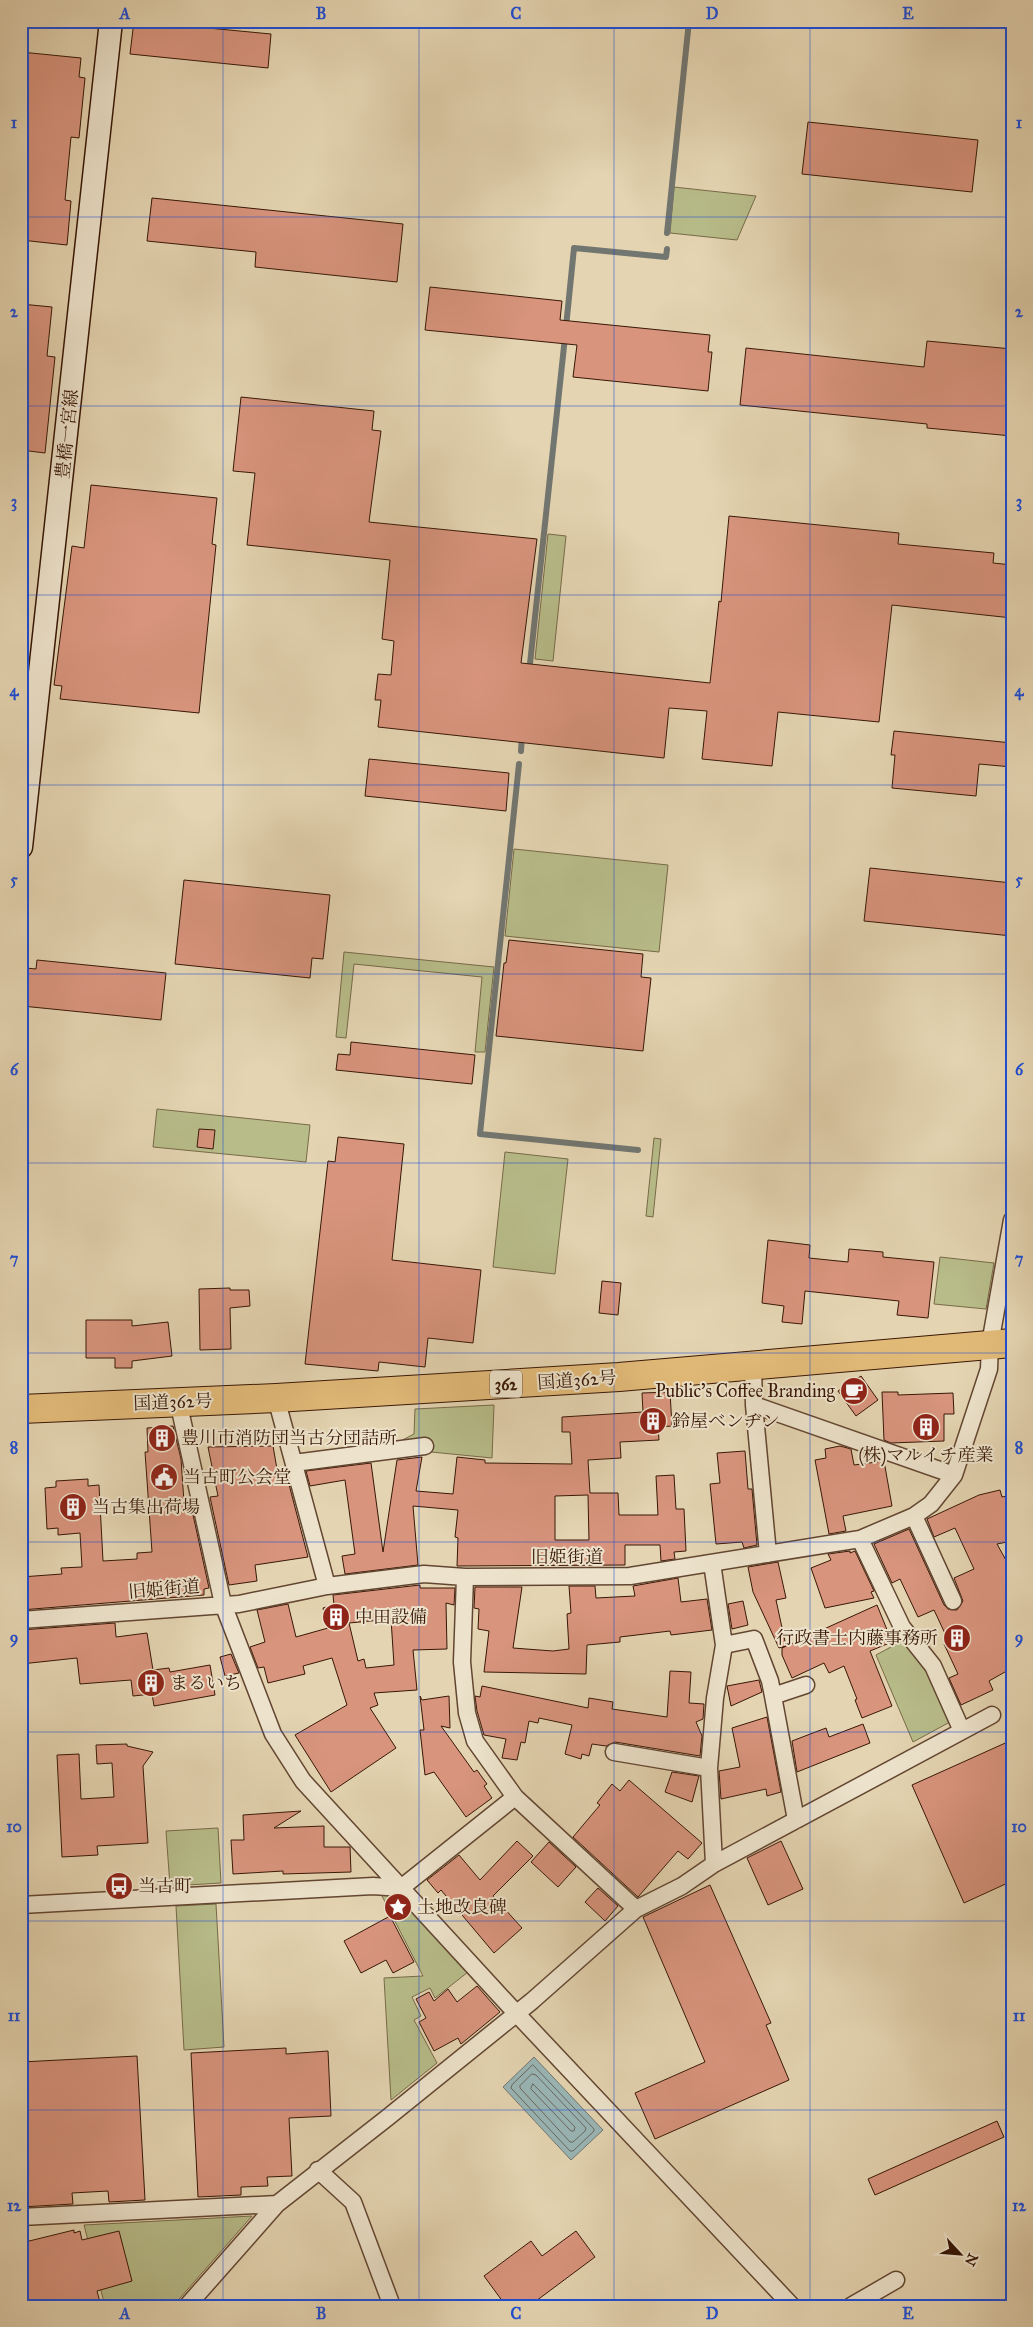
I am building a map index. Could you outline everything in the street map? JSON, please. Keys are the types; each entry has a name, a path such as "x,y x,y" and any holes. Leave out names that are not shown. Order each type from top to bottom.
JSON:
{"highway":[{"name":"国道362号","path":"21,1409 276,1398 619,1377 753,1367 1001,1343"}],"main road":[{"name":"豊橋一宮線","path":"21,847 111,21"}],"street":[{"name":"旧姫街道","path":"21,1620 238,1604 327,1586 424,1574 465,1577 630,1576 860,1539 914,1516 931,1504 954,1475 989,1369 1001,1343 1012,1220"},
{"path":"753,1367 754,1405 768,1554"},
{"path":"276,1398 327,1586"},
{"path":"178,1401 223,1604 273,1734 303,1781 516,2013 792,2306"},
{"path":"754,1405 954,1475"},
{"path":"294,1463 425,1446"},
{"path":"914,1516 953,1601"},
{"path":"860,1539 902,1627 933,1666 962,1731"},
{"path":"712,1563 724,1644 715,1698 709,1768 714,1864"},
{"path":"465,1577 462,1662 467,1713 475,1741 515,1796 636,1909"},
{"path":"724,1644 754,1639 770,1680 796,1820"},
{"path":"773,1696 806,1685"},
{"path":"187,2306 277,2204 516,2013 636,1909 682,1886 714,1864 992,1715"},
{"path":"614,1752 709,1768"},
{"path":"21,1904 373,1886 401,1888 515,1796"},
{"path":"318,2170 353,2202 392,2306"},
{"path":"21,2218 277,2204"},
{"path":"851,2306 896,2280"}],"green space":[{"path":"674,187 756,196 737,240 670,233"},
{"path":"548,534 566,536 553,661 535,659"},
{"path":"514,849 668,865 659,952 505,936"},
{"path":"344,952 494,967 485,1052 475,1052 482,977 354,964 346,1038 336,1037"},
{"path":"157,1109 310,1125 306,1162 153,1147"},
{"path":"654,1138 661,1139 653,1217 646,1216"},
{"path":"505,1152 568,1159 555,1274 493,1267"},
{"path":"940,1257 994,1263 986,1309 934,1304"},
{"path":"494,1405 492,1458 431,1452 430,1441 389,1447 414,1434 415,1409"},
{"path":"904,1640 928,1669 950,1722 913,1742 876,1655"},
{"path":"218,1828 221,1883 170,1886 166,1831"},
{"path":"381,1894 396,1894 468,1972 435,1998 430,1988 412,1997 421,2016 414,2020 437,2063 391,2100 384,1978 423,1976"},
{"path":"216,1904 224,2047 184,2050 176,1906"},
{"path":"252,2216 173,2306 105,2306 84,2225"}],"water":[{"path":"534,2057 603,2130 571,2160 503,2087"}],"building":[{"path":"134,21 271,34 268,68 130,54"},
{"path":"21,52 81,58 79,77 85,78 79,138 71,137 65,200 71,201 67,245 21,240"},
{"path":"808,122 978,140 972,192 802,174"},
{"path":"152,198 403,224 397,282 255,267 256,252 147,241"},
{"path":"430,287 562,301 560,320 710,335 708,352 712,352 708,391 573,377 577,345 425,330"},
{"path":"21,304 52,307 47,356 55,357 45,453 21,450"},
{"path":"927,341 1012,349 1012,436 927,428 927,424 740,405 746,348 924,367"},
{"path":"241,397 374,411 372,430 381,431 369,522 537,539 521,663 710,683 719,601 721,602 729,516 899,533 898,544 994,553 993,563 1012,565 1012,618 892,605 879,722 778,712 772,766 702,759 707,711 669,708 664,758 378,727 381,700 375,700 378,674 391,675 394,641 382,639 390,560 247,545 255,473 233,471"},
{"path":"91,485 217,498 212,544 216,545 199,713 60,699 62,686 54,685 72,546 84,548"},
{"path":"894,731 1012,743 1012,767 979,764 976,796 892,788 895,755 891,755"},
{"path":"369,759 509,773 506,811 365,796"},
{"path":"870,868 1012,883 1012,936 864,921"},
{"path":"184,880 330,895 323,959 312,958 310,978 175,964"},
{"path":"509,940 643,954 641,977 651,978 643,1051 496,1036 504,963 506,963"},
{"path":"37,960 166,973 161,1020 22,1006 26,968 36,969"},
{"path":"351,1042 475,1055 472,1084 336,1070 338,1054 350,1055"},
{"path":"199,1129 215,1130 213,1149 197,1147"},
{"path":"338,1137 404,1144 392,1260 481,1270 473,1343 428,1338 425,1367 379,1362 378,1371 305,1364 328,1161 335,1162"},
{"path":"768,1240 810,1245 809,1258 848,1262 849,1249 883,1252 883,1257 934,1262 928,1318 897,1315 899,1301 805,1291 802,1324 782,1322 784,1306 762,1303"},
{"path":"602,1281 621,1283 618,1315 599,1313"},
{"path":"230,1288 230,1290 249,1290 250,1306 230,1308 231,1349 200,1350 199,1289"},
{"path":"86,1320 132,1320 132,1326 168,1322 172,1356 132,1361 132,1368 115,1368 115,1358 86,1358"},
{"name":"Public's Coffee Branding","path":"861,1376 878,1400 856,1416 838,1391"},
{"path":"670,1392 672,1426 658,1427 659,1440 620,1442 621,1458 588,1460 590,1493 618,1493 619,1515 658,1515 656,1476 674,1475 676,1509 684,1509 686,1551 674,1552 675,1559 661,1561 660,1545 625,1545 625,1565 457,1566 458,1538 455,1537 458,1510 413,1506 418,1565 345,1574 342,1556 355,1554 345,1480 310,1486 306,1471 371,1463 383,1552 397,1460 422,1457 416,1491 453,1494 457,1457 485,1460 485,1463 572,1464 570,1432 562,1432 562,1417 643,1412 642,1393","holes":["588,1495 589,1540 555,1540 555,1496"]},
{"name":"(株)マルイチ産業","path":"882,1392 898,1392 898,1395 953,1393 954,1414 944,1414 944,1441 891,1443 884,1440"},
{"path":"173,1426 181,1459 184,1502 190,1501 209,1588 204,1589 204,1595 21,1610 21,1577 62,1574 61,1568 82,1567 80,1533 58,1535 58,1528 47,1529 45,1488 56,1487 56,1481 88,1479 88,1486 99,1485 103,1561 137,1559 137,1553 152,1552 145,1452 148,1452 147,1428"},
{"path":"273,1446 278,1475 286,1473 308,1557 255,1565 257,1581 229,1585 210,1497 218,1496 208,1447"},
{"path":"840,1446 851,1449 854,1465 884,1461 892,1506 843,1516 846,1531 829,1534 815,1460 826,1458 825,1449"},
{"path":"745,1451 748,1489 752,1489 757,1545 744,1548 742,1542 716,1544 710,1484 720,1483 717,1453"},
{"path":"1000,1490 1002,1497 1012,1495 1012,1541 997,1544 1012,1571 1012,1668 989,1681 993,1690 961,1705 949,1678 958,1674 944,1644 949,1642 934,1610 918,1617 900,1579 892,1583 874,1544 909,1529 944,1605 948,1609 957,1610 963,1601 954,1578 974,1569 955,1528 934,1537 927,1519 979,1495"},
{"path":"850,1551 850,1553 855,1551 874,1591 871,1592 874,1598 825,1608 811,1568 831,1560 828,1554"},
{"path":"778,1562 786,1598 776,1600 786,1646 779,1648 753,1592 748,1567"},
{"path":"678,1578 681,1602 707,1599 712,1630 671,1635 670,1631 620,1637 620,1642 587,1645 586,1674 484,1672 489,1631 478,1629 479,1609 474,1608 475,1587 522,1587 513,1648 553,1651 569,1649 567,1614 571,1613 569,1586 595,1586 596,1598 635,1596 633,1586"},
{"path":"420,1585 420,1588 455,1588 454,1605 446,1603 447,1649 413,1650 417,1690 374,1693 378,1705 370,1708 396,1748 331,1792 295,1735 347,1705 332,1658 303,1666 305,1674 268,1683 264,1667 258,1668 250,1647 265,1642 257,1610 288,1604 296,1637 328,1628 323,1608 334,1605 333,1595","holes":["391,1619 394,1665 366,1668 364,1659 358,1661 349,1623"]},
{"path":"743,1601 748,1625 732,1629 728,1604"},
{"path":"877,1605 892,1642 870,1651 892,1706 862,1718 844,1666 829,1673 824,1663 792,1678 782,1655 782,1648"},
{"path":"115,1623 116,1637 147,1633 153,1670 169,1668 170,1672 210,1665 215,1695 154,1706 152,1694 133,1696 131,1680 80,1684 77,1658 21,1664 21,1630"},
{"path":"231,1654 239,1673 225,1676 220,1657"},
{"path":"670,1671 691,1672 689,1703 704,1704 703,1719 696,1722 702,1736 700,1756 615,1742 606,1746 592,1744 589,1756 582,1754 581,1759 565,1754 572,1725 539,1718 538,1723 529,1721 525,1743 521,1742 517,1760 502,1758 506,1739 484,1735 477,1711 475,1696 480,1697 482,1686 588,1708 589,1698 613,1702 612,1709 667,1717"},
{"path":"759,1680 762,1692 731,1706 727,1686"},
{"path":"420,1696 422,1700 449,1696 450,1728 441,1726 474,1772 477,1770 487,1784 484,1786 492,1798 466,1817 434,1772 425,1775 420,1730 424,1730"},
{"path":"767,1717 781,1792 767,1796 766,1789 721,1799 719,1771 740,1767 732,1728"},
{"path":"863,1724 870,1743 797,1772 792,1741 826,1728 829,1737"},
{"path":"1012,1740 1012,1881 964,1903 912,1785"},
{"path":"127,1744 127,1746 153,1752 143,1766 148,1843 97,1846 98,1855 62,1857 57,1755 79,1754 81,1799 114,1797 112,1763 97,1764 96,1745"},
{"path":"672,1772 699,1776 692,1802 665,1792"},
{"path":"629,1780 702,1843 688,1859 678,1851 638,1897 573,1837 600,1805 597,1803 612,1784 620,1791"},
{"path":"301,1811 274,1828 324,1826 324,1847 350,1847 351,1872 283,1874 283,1871 233,1874 231,1840 244,1840 243,1815"},
{"path":"517,1841 533,1856 493,1896 522,1928 494,1953 441,1890 438,1893 427,1880 459,1855 480,1880"},
{"path":"781,1841 803,1889 768,1905 747,1858"},
{"path":"549,1842 576,1867 558,1887 531,1862"},
{"path":"710,1885 771,2023 766,2025 789,2080 655,2139 635,2093 705,2062 643,1917"},
{"path":"598,1888 618,1906 605,1921 585,1902"},
{"path":"390,1916 414,1962 393,1973 386,1960 361,1973 344,1941"},
{"path":"477,1986 500,2012 461,2044 458,2038 434,2051 419,2022 426,2018 416,1999 429,1992 434,2001 448,1989 457,2002"},
{"path":"286,2048 286,2054 328,2051 331,2116 289,2118 292,2176 267,2177 268,2186 241,2187 241,2195 198,2197 191,2053"},
{"path":"137,2056 145,2200 109,2202 108,2191 72,2193 73,2204 21,2207 21,2062"},
{"path":"997,2121 1004,2137 875,2195 868,2179"},
{"path":"74,2230 74,2233 80,2231 82,2240 119,2231 132,2281 97,2291 101,2306 21,2306 21,2243"},
{"path":"576,2231 595,2257 536,2301 534,2299 525,2306 506,2306 484,2276 531,2241 542,2256"}],"waterway":[{"path":"667,233 689,21"},
{"path":"566,327 574,248 666,257 667,249"},
{"path":"529,673 565,337"},
{"path":"521,751 522,735"},
{"path":"519,764 480,1134 638,1150"}],"place":[{"name":"Public's Coffee Branding","path":"854,1391"},
{"name":"鈴屋ベンヂン","path":"653,1421"},
{"name":"(株)マルイチ産業","path":"926,1427"},
{"name":"豊川市消防団当古分団詰所","path":"162,1438"},
{"name":"当古町公会堂","path":"164,1477"},
{"name":"当古集出荷場","path":"73,1507"},
{"name":"中田設備","path":"336,1617"},
{"name":"行政書士内藤事務所","path":"957,1638"},
{"name":"まるいち","path":"151,1683"},
{"name":"当古町","path":"119,1886"},
{"name":"土地改良碑","path":"398,1907"}]}
